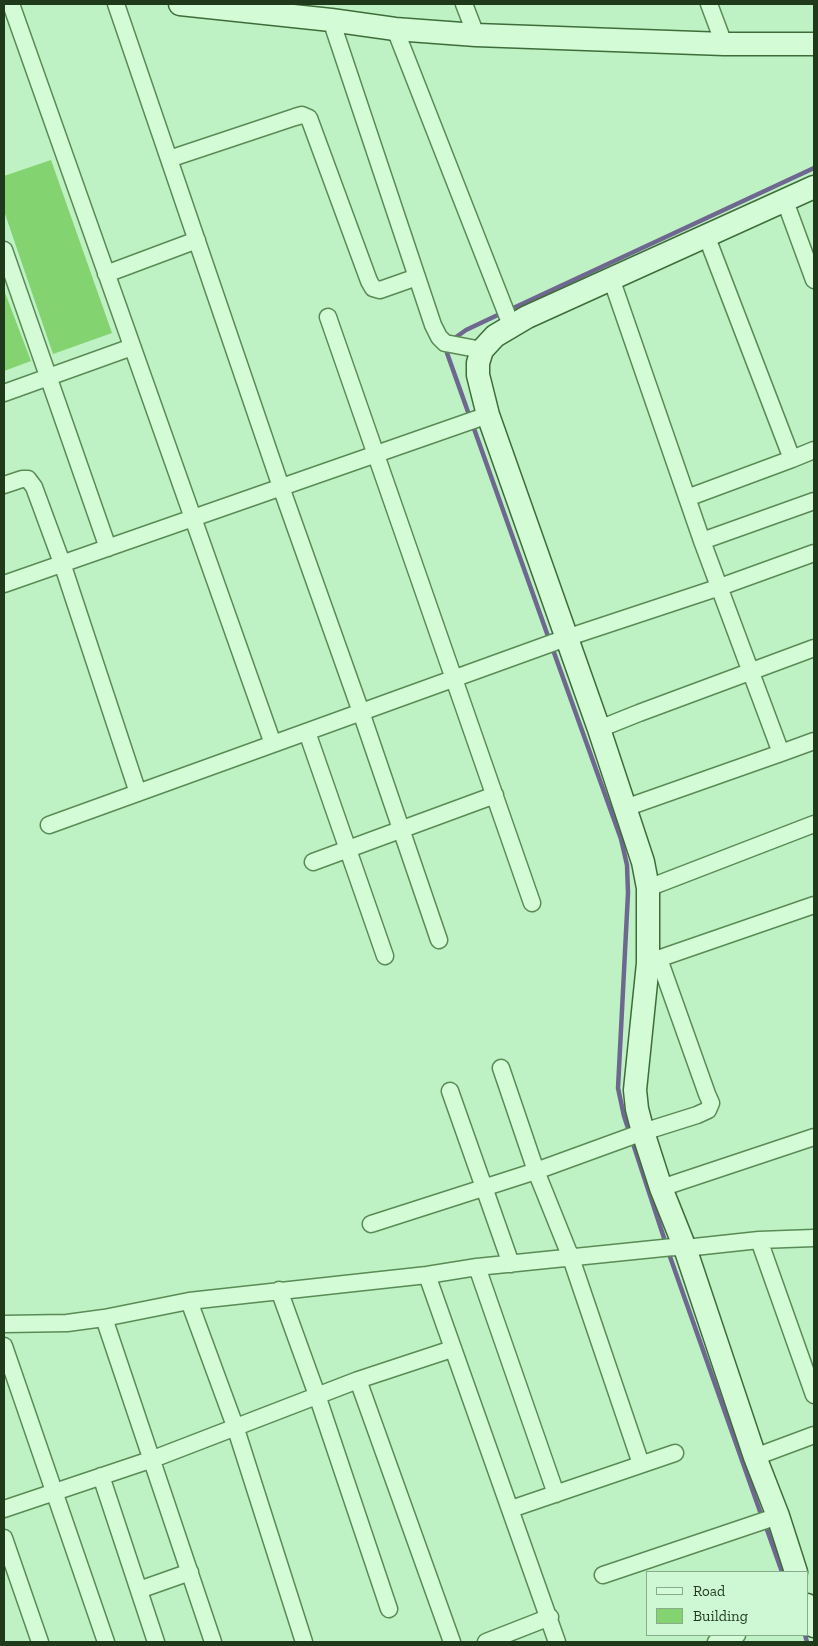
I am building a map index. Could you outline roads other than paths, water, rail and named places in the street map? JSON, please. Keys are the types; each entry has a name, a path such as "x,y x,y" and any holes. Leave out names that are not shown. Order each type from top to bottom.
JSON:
{"street":[{"path":"11,4 273,744"},
{"path":"116,4 439,940"},
{"path":"180,4 219,6 395,29 476,35 724,44 814,44"},
{"path":"464,4 476,35"},
{"path":"709,4 724,44"},
{"path":"331,20 417,278 439,336 445,344 482,350"},
{"path":"395,29 511,325"},
{"path":"170,159 295,117 302,115 309,118 373,288 380,290 417,278"},
{"path":"796,1571 778,1516 672,1248 661,1188 637,1110 635,1090 653,961 648,888 643,862 599,729 488,415 478,375 478,364 482,350 494,336 511,325 814,187"},
{"path":"785,201 814,280"},
{"path":"706,236 792,459"},
{"path":"106,274 197,240"},
{"path":"4,250 108,548"},
{"path":"611,278 702,541 781,753"},
{"path":"328,317 532,904"},
{"path":"4,392 132,348"},
{"path":"4,584 488,415"},
{"path":"687,498 814,450"},
{"path":"4,485 22,479 28,479 31,482 62,564 138,793"},
{"path":"702,541 814,500"},
{"path":"49,825 566,638 720,587 814,553"},
{"path":"599,729 814,648"},
{"path":"307,732 385,956"},
{"path":"625,808 814,741"},
{"path":"313,862 401,828 495,795"},
{"path":"648,888 814,824"},
{"path":"653,961 814,905"},
{"path":"371,1224 536,1171 708,1110 710,1104 653,961"},
{"path":"501,1068 536,1171 571,1258 641,1464"},
{"path":"450,1091 512,1264"},
{"path":"661,1188 814,1137"},
{"path":"4,1324 67,1323 104,1318 189,1300 427,1275 512,1264 759,1240 814,1238"},
{"path":"759,1240 814,1395"},
{"path":"477,1268 556,1494"},
{"path":"427,1275 557,1642"},
{"path":"279,1290 317,1395 389,1609"},
{"path":"189,1300 235,1426 304,1642"},
{"path":"104,1318 213,1642"},
{"path":"4,1346 106,1642"},
{"path":"4,1509 153,1459 317,1395 452,1349"},
{"path":"358,1380 452,1642"},
{"path":"755,1457 814,1435"},
{"path":"511,1509 675,1452"},
{"path":"101,1476 156,1642"},
{"path":"604,1575 778,1516"},
{"path":"4,1538 40,1642"},
{"path":"139,1590 190,1572"},
{"path":"486,1642 550,1618"},
{"path":"716,1642 734,1636"}],"waterway":[{"path":"509,310 814,168"},
{"path":"452,340 466,330 502,313"},
{"path":"450,348 447,353 549,639"},
{"path":"552,647 621,839 627,865 628,893 618,1088 624,1116 666,1244"},
{"path":"668,1251 762,1517"},
{"path":"765,1524 782,1571"},
{"path":"805,1636 807,1642"}]}
